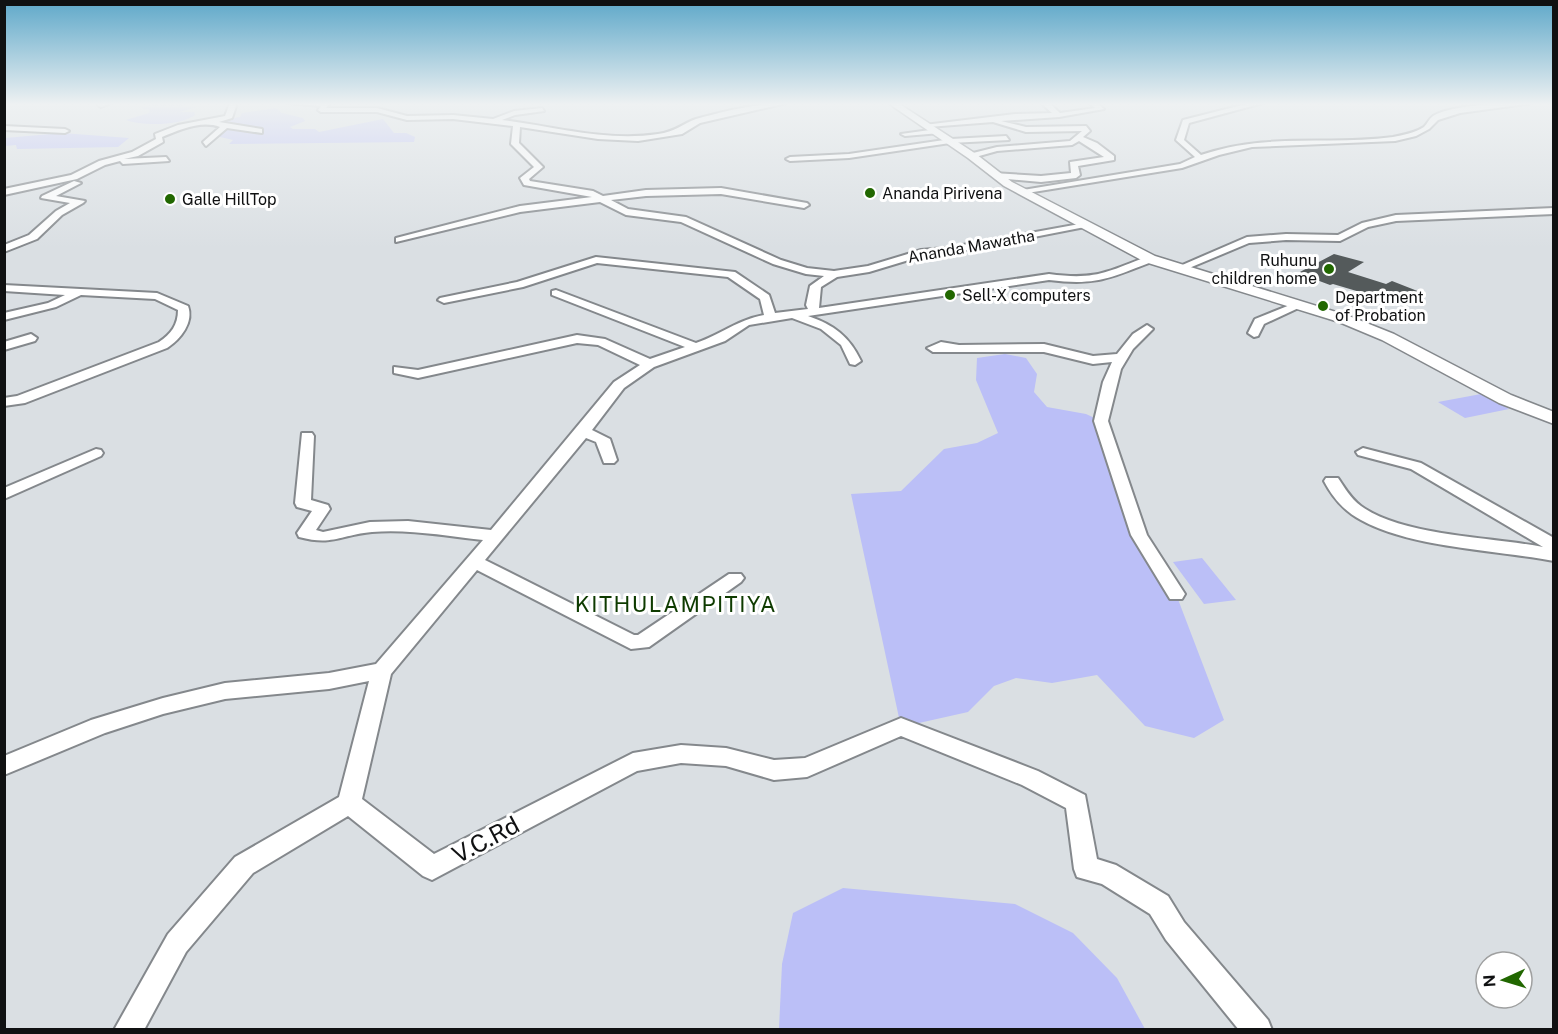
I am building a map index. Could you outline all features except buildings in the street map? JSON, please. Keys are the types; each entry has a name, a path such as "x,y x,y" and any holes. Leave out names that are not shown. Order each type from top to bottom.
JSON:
{"main road":[{"path":"965,151 1021,191 1150,259 1299,304 1388,337 1505,399 1554,419"}],"street":[{"path":"4,249 33,237 59,213 80,201 45,198 140,151"},
{"name":"Ananda Mawatha","path":"522,151 539,167 524,178 527,183 587,192 626,212 683,219 777,262 806,271 834,274 869,268 921,253 946,251 1086,226"},
{"path":"790,159 849,156 870,151"},
{"path":"972,156 989,151"},
{"path":"1193,151 1199,157"},
{"path":"1021,191 1182,166 1199,157 1225,151"},
{"path":"1076,174 1073,164 1111,158 1103,153 1086,155"},
{"path":"4,192 74,177 102,164 166,159"},
{"path":"996,174 1041,179 1076,174 1100,179"},
{"path":"400,240 520,209 645,193 721,191 804,205"},
{"path":"1178,268 1247,240 1286,237 1340,238 1365,225 1396,218 1554,211"},
{"path":"128,1029 177,944 244,865 349,803 382,671 583,432 619,385 648,364 721,338 745,322 1050,277 1080,281 1101,278 1150,259"},
{"path":"444,300 519,285 588,261 609,260 731,273 765,297 770,317"},
{"path":"816,312 812,305 816,286 834,274"},
{"path":"4,288 157,296 184,308 185,317 172,340 163,345 20,400 4,402"},
{"path":"4,316 52,305 80,291"},
{"path":"556,293 696,347"},
{"path":"1254,333 1259,322 1299,304"},
{"path":"794,313 798,317 825,326 846,343 855,361"},
{"path":"1147,329 1135,336 1119,357 1103,402 1101,421 1139,535 1176,594"},
{"path":"4,346 31,338"},
{"path":"399,370 418,374 577,339 601,342 648,364"},
{"path":"933,348 941,346 959,349 1044,348 1093,360 1119,357"},
{"path":"583,432 603,439 609,460"},
{"path":"307,435 303,503 322,509 305,533 323,537 370,527 408,525 496,536"},
{"path":"1364,452 1416,466 1554,546"},
{"path":"4,494 96,453"},
{"path":"1332,481 1338,494 1352,507 1382,524 1554,555"},
{"path":"475,562 631,642 642,642 735,578"},
{"path":"4,766 99,726 163,706 225,691 329,681 382,671"},
{"name":"V.C.Rd","path":"349,803 432,868 633,762 681,754 726,757 774,770 807,767 900,727 1030,778 1077,802 1086,869 1107,873 1159,906 1175,931 1257,1029"}],"shaded area":[{"path":"1005,354 1026,358 1037,374 1034,392 1047,407 1086,414 1101,421 1139,535 1176,594 1224,720 1194,738 1145,726 1097,675 1052,683 1016,678 994,686 968,712 901,727 851,494 901,491 944,449 977,443 998,433 976,380 977,358"},
{"path":"1481,394 1509,409 1465,418 1438,402"},
{"path":"1202,558 1236,600 1204,604 1173,562"},
{"path":"843,888 1015,904 1073,933 1117,978 1145,1029 779,1029 782,964 793,913"}],"place":[{"name":"Ananda Pirivena","path":"870,193"},
{"name":"Galle HillTop","path":"170,199"},
{"name":"Ruhunu children home","path":"1329,269"},
{"name":"Sell-X computers","path":"950,295"},
{"name":"Department of Probation","path":"1323,306"}],"district":[{"name":"KITHULAMPITIYA","path":"676,604"}]}
